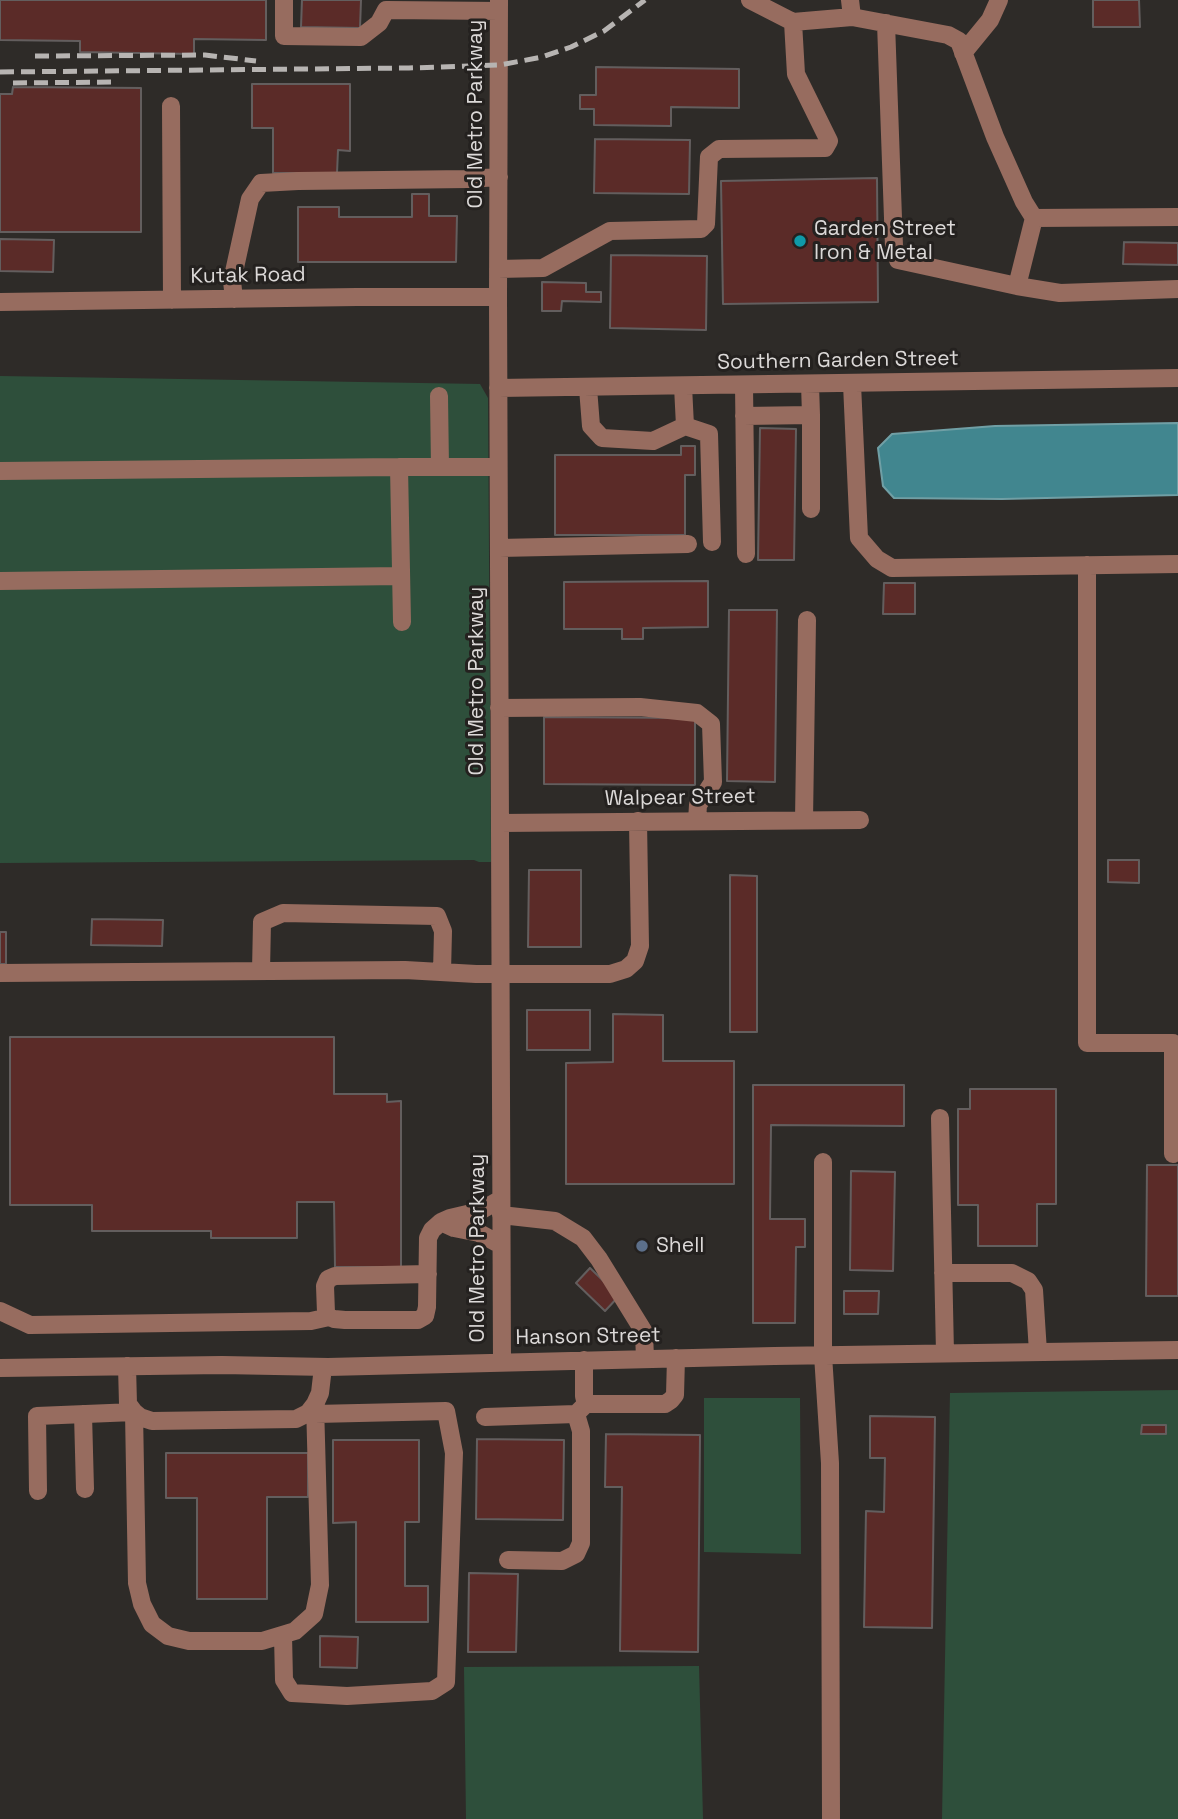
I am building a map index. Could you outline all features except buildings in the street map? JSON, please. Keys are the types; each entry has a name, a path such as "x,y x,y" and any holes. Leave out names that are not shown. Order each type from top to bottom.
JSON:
{"street":[{"path":"284,0 284,36 361,37 379,23 386,10 499,6"},
{"path":"750,0 793,22 851,8 886,23 948,35 959,41 995,137 1034,218 1017,286"},
{"path":"963,53 990,20 999,0"},
{"name":"Old Metro Parkway","path":"499,6 502,1362"},
{"path":"498,269 543,268 610,231 701,229 706,224 709,157 719,149 825,148 829,141 796,74 793,22"},
{"path":"886,23 894,246 898,260 1060,293 1178,289"},
{"path":"171,106 172,300"},
{"path":"234,299 232,281 250,199 261,183 499,177"},
{"path":"1034,218 1178,217"},
{"name":"Kutak Road","path":"0,302 357,297 498,298"},
{"name":"Southern Garden Street","path":"498,388 1178,378"},
{"path":"810,384 811,509"},
{"path":"852,384 859,538 877,559 892,568 1178,564"},
{"path":"683,386 685,426"},
{"path":"744,386 746,554"},
{"path":"588,388 591,426 602,438 653,440 685,426 709,434 712,542"},
{"path":"439,396 440,467"},
{"path":"744,416 811,415"},
{"path":"400,467 402,622"},
{"path":"0,471 498,467"},
{"path":"499,548 688,544"},
{"path":"1087,565 1087,1043 1173,1043 1173,1154"},
{"path":"0,581 401,576"},
{"path":"804,820 807,620"},
{"path":"499,708 640,707 697,713 711,724 713,782 698,805 697,821"},
{"name":"Walpear Street","path":"500,823 860,820"},
{"path":"0,973 405,970 610,974 626,969 635,961 640,946 638,821"},
{"path":"261,971 262,922 283,913 437,916 443,931 442,972"},
{"path":"940,1118 945,1353"},
{"path":"823,1162 823,1355 830,1463 831,1819"},
{"path":"0,1311 30,1325 311,1321 329,1317 345,1320 418,1320 425,1316 428,1307 428,1238 432,1230 450,1218 501,1207 555,1221 583,1237 644,1332 645,1359"},
{"path":"441,1223 479,1233 501,1245"},
{"path":"943,1273 1012,1273 1028,1281 1034,1290 1038,1352"},
{"path":"329,1317 326,1312 328,1279 335,1276 428,1274"},
{"name":"Hanson Street","path":"0,1368 222,1365 323,1367 1178,1350"},
{"path":"485,1418 665,1404 675,1395 676,1358"},
{"path":"508,1560 562,1561 576,1554 581,1543 580,1432 584,1360"},
{"path":"127,1366 128,1404 140,1417 152,1421 296,1419 315,1409 446,1411 453,1453 446,1682 432,1691 347,1696 292,1693 284,1680 282,1635"},
{"path":"134,1412 137,1583 142,1604 152,1624 168,1636 189,1641 262,1641 295,1631 314,1614 320,1585 315,1409 323,1367"},
{"path":"38,1491 37,1416 134,1412"},
{"path":"83,1414 85,1489"}],"green space":[{"path":"0,376 480,384 488,398 491,862 0,863"},
{"path":"1178,1390 1178,1819 942,1819 950,1393"},
{"path":"704,1398 800,1398 801,1554 704,1552"},
{"path":"699,1666 703,1819 466,1819 464,1667"}],"water":[{"path":"1178,423 1178,495 1002,499 894,498 883,486 878,448 892,434 995,426"}],"railway":[{"path":"0,72 500,65 542,57 571,47 604,31 645,0"},
{"path":"35,56 205,55 256,61"},
{"path":"13,83 118,82"}],"place":[{"name":"Garden Street Iron & Metal","path":"800,241"},
{"name":"Shell","path":"642,1246"}]}
